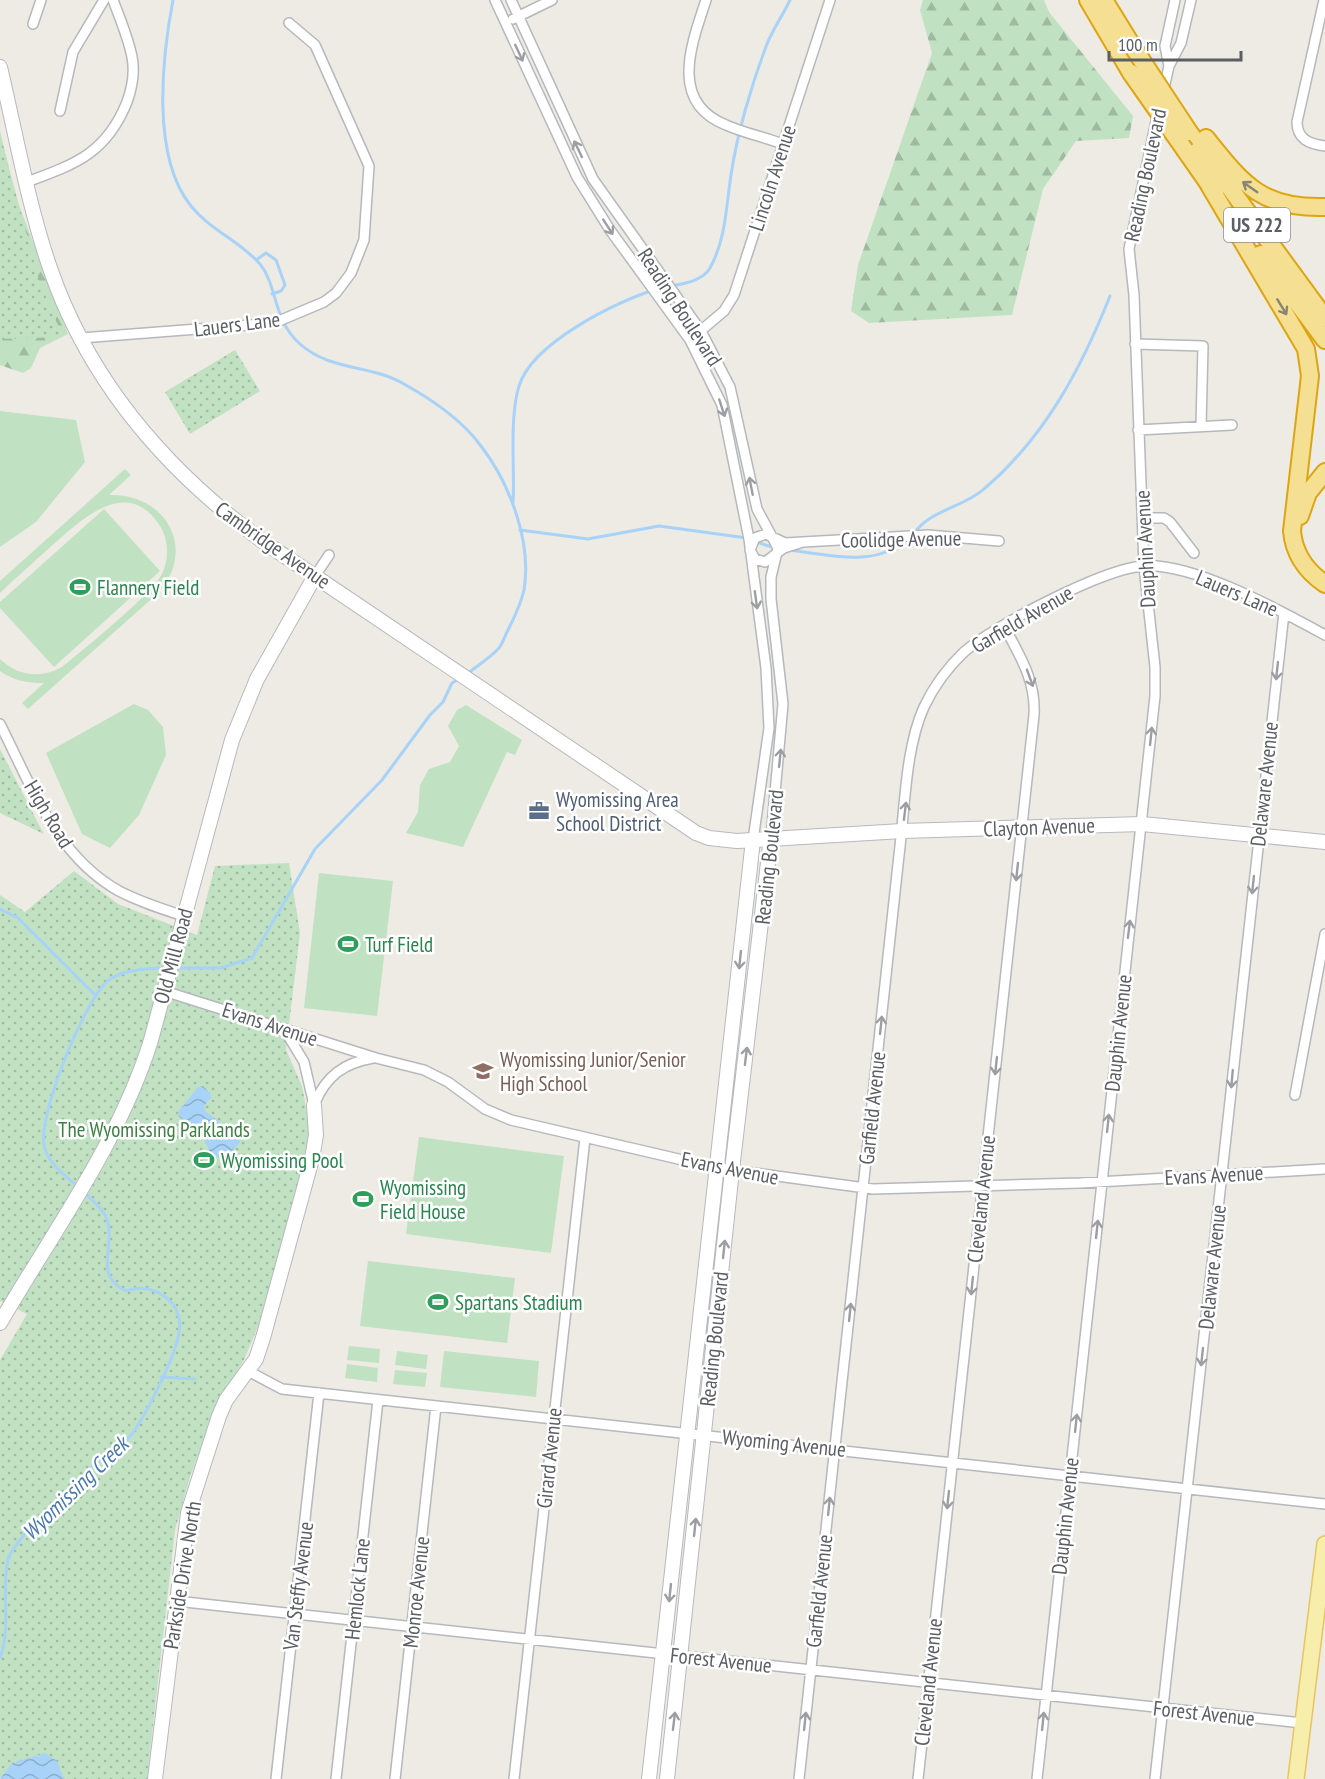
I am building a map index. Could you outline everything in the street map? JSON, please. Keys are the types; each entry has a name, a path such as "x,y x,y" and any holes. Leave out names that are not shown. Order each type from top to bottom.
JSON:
{"highway":[{"name":"US 222","path":"1088,0 1131,73 1209,184 1325,340"},
{"name":"US 222","path":"1104,0 1133,47 1325,318"},
{"path":"1192,128 1243,183 1258,193 1294,206 1325,207"},
{"path":"1209,184 1306,349 1310,376 1292,531 1296,551 1304,565 1325,584"},
{"path":"1325,472 1305,499 1300,525 1307,554 1325,575"}],"main road":[{"path":"1296,1779 1325,1544"}],"street":[{"path":"33,24 41,0"},
{"path":"60,111 73,52 104,0"},
{"path":"27,182 82,160 112,134 121,116 133,87 133,59 113,0"},
{"name":"Reading Boulevard","path":"495,0 577,177 610,230 690,340 716,391 725,415 750,550 768,698 769,728 753,840 650,1779"},
{"name":"Reading Boulevard","path":"511,0 593,179 701,331 730,387 757,508 778,545 771,577 771,599 783,704 771,837 732,1170 682,1656 667,1779"},
{"path":"505,23 552,0"},
{"path":"706,0 688,63 688,82 696,99 703,110 725,125 783,144"},
{"name":"Lincoln Avenue","path":"690,340 724,311 734,295 830,0"},
{"name":"Reading Boulevard","path":"1168,66 1165,46 1175,0"},
{"name":"Reading Boulevard","path":"1133,285 1129,249 1168,66 1181,43 1191,0"},
{"path":"1324,0 1297,122 1299,135 1313,144 1325,146"},
{"name":"Lauers Lane","path":"81,338 274,323 324,302 336,293 351,273 364,240 369,166 315,45 289,23"},
{"name":"Cambridge Avenue","path":"0,67 51,271 81,338 125,409 174,467 225,514 696,833 723,841 753,840"},
{"name":"Dauphin Avenue","path":"1036,1779 1142,824 1155,679 1144,566 1133,285"},
{"path":"1135,344 1203,346 1201,426"},
{"path":"1138,430 1232,425"},
{"path":"1143,518 1164,518 1170,522 1194,553"},
{"name":"Coolidge Avenue","path":"803,542 789,546 771,561 763,562 753,557 750,550 752,542 758,536 766,534 785,543 928,535 999,540"},
{"path":"315,576 329,555"},
{"name":"Lauers Lane","path":"1144,566 1203,578 1284,613 1325,635"},
{"name":"Garfield Avenue","path":"799,1779 902,831 914,741 924,707 936,686 957,659 977,643 1004,626 1092,580 1144,566"},
{"name":"Old Mill Road","path":"0,1323 86,1182 136,1083 164,991 225,762 239,723 274,646 315,576"},
{"name":"Delaware Avenue","path":"1155,1779 1284,613"},
{"name":"Cleveland Avenue","path":"918,1779 1034,715 1034,689 1027,669 1004,626"},
{"name":"High Road","path":"0,724 51,825 77,858 118,890 184,916"},
{"name":"Clayton Avenue","path":"753,840 771,837 902,831 1142,824 1325,842"},
{"path":"1295,1095 1325,934"},
{"name":"Evans Avenue","path":"164,991 376,1058 411,1066 436,1076 495,1114 585,1138 717,1168 863,1188 982,1186 1325,1169"},
{"name":"Parkside Drive North","path":"155,1779 184,1534 197,1483 226,1400 256,1359 312,1159 316,1135 314,1106 304,1062 282,1027"},
{"path":"314,1106 322,1086 337,1070 355,1061 376,1058"},
{"name":"Girard Avenue","path":"514,1779 585,1138"},
{"name":"Wyoming Avenue","path":"248,1371 274,1387 319,1393 1188,1487 1325,1504"},
{"name":"Van Steffy Avenue","path":"276,1779 319,1393"},
{"name":"Hemlock Lane","path":"336,1779 378,1400"},
{"name":"Monroe Avenue","path":"395,1779 436,1406"},
{"name":"Forest Avenue","path":"176,1601 1302,1723"}],"green space":[{"path":"923,0 1044,0 1049,12 1133,116 1129,138 1076,141 1043,189 1012,315 869,323 851,311 858,265 932,53 920,10"},
{"path":"0,130 14,192 68,334 40,348 31,368 23,373 0,365"},
{"path":"0,134 39,280 63,337 0,339"},
{"path":"235,350 260,391 190,434 165,392"},
{"path":"0,411 76,420 85,462 36,522 0,547"},
{"path":"125,469 131,475 109,495 129,497 147,504 160,514 170,528 175,543 175,560 169,577 157,594 28,709 22,703 44,683 21,681 5,674 0,671 0,659 14,669 30,674 46,673 62,667 116,622 155,583 162,574 166,562 165,537 160,526 147,510 132,503 117,503 102,508 87,517 0,593 0,581"},
{"name":"Flannery Field","path":"104,509 160,571 54,667 0,608 0,602"},
{"path":"134,704 148,710 163,727 166,755 139,815 110,848 82,834 46,753"},
{"path":"466,705 522,740 515,755 507,752 463,847 406,833 418,812 420,785 429,769 450,762 459,746 448,726 457,710"},
{"path":"0,749 39,825 44,834 0,813"},
{"name":"The Wyomissing Parklands","path":"289,863 300,933 286,1050 302,1086 310,1129 308,1147 259,1324 244,1360 214,1412 190,1477 175,1530 147,1779 0,1779 0,1360 27,1314 0,1301 0,895 25,912 74,871 118,904 197,935 215,866"},
{"name":"Turf Field","path":"319,873 393,881 377,1016 304,1008"},
{"path":"419,1137 564,1156 551,1253 406,1234"},
{"name":"Spartans Stadium","path":"368,1261 515,1278 507,1343 360,1326"},
{"path":"349,1346 380,1349 379,1363 347,1360"},
{"path":"397,1351 428,1355 426,1369 395,1365"},
{"path":"444,1351 539,1361 536,1397 440,1387"},
{"path":"347,1364 378,1368 377,1382 345,1378"},
{"path":"395,1370 427,1373 425,1387 393,1384"}],"water":[{"path":"203,1086 210,1093 211,1098 204,1106 205,1111 242,1139 229,1156 219,1158 210,1152 199,1129 179,1117 178,1112 198,1087"},
{"path":"45,1753 57,1761 64,1779 0,1779 12,1763"}],"waterway":[{"path":"173,0 163,78 165,135 178,185 191,206 207,222 260,264 270,282 284,324 300,344 312,353 338,364 391,378 435,403 465,427 481,446 492,461 509,496 522,533 526,572 524,590 518,610 500,646 467,674"},
{"path":"513,503 516,399 519,386 527,370 540,354 578,326 620,303 657,289 693,281 706,274 710,268 725,223 734,159 751,92 767,44 790,0"},
{"path":"256,260 266,253 276,260 285,285 281,291 272,294"},
{"path":"915,532 939,513 984,489 1025,447 1059,400 1087,350 1110,296"},
{"path":"520,530 588,539 659,526 747,538"},
{"path":"788,550 834,556 865,557 895,548 908,539"},
{"path":"756,542 775,548"},
{"path":"173,968 221,968 252,958 315,849 382,780 430,715 443,702 452,683 459,679"},
{"name":"Wyomissing Creek","path":"0,909 18,918 94,994"},
{"name":"Wyomissing Creek","path":"78,1187 53,1163 44,1145 48,1109 65,1058 88,1009 109,980 129,971 167,968"},
{"name":"Wyomissing Creek","path":"0,1658 5,1633 5,1582 9,1556 32,1526 78,1483 93,1465 122,1445 132,1433 149,1406 165,1373 177,1343 180,1328 177,1312 166,1298 150,1289 126,1291 116,1285 111,1278 107,1261 109,1233 107,1218 85,1193"},
{"path":"161,1377 195,1379"}],"place":[{"name":"Flannery Field","path":"80,587"},
{"name":"Wyomissing Area School District","path":"539,811"},
{"name":"Turf Field","path":"348,944"},
{"name":"Wyomissing Junior/Senior High School","path":"483,1071"},
{"name":"Wyomissing Pool","path":"204,1160"},
{"name":"Wyomissing Field House","path":"363,1199"},
{"name":"Spartans Stadium","path":"438,1302"}]}
